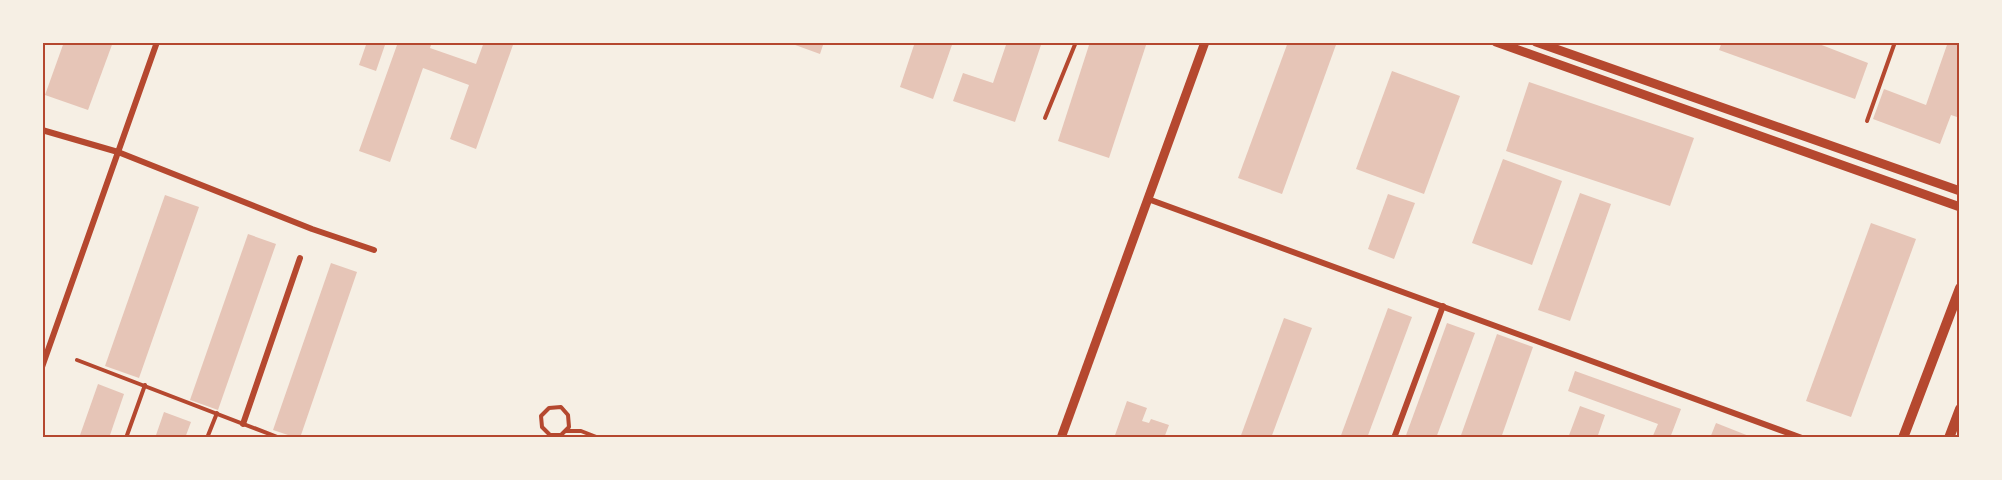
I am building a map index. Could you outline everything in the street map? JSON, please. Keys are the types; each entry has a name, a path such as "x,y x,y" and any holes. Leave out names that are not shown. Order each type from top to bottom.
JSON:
{"main road":[{"path":"1903,438 1960,288"},
{"path":"1949,438 1960,409"}],"street":[{"path":"42,367 157,42"},
{"path":"1061,438 1205,42"},
{"path":"1496,42 1960,207"},
{"path":"1536,42 1960,191"},
{"path":"42,130 118,152 312,230 374,250"},
{"path":"1148,200 1802,438"},
{"path":"243,424 300,258"},
{"path":"1394,438 1443,306"}],"lane":[{"path":"1045,118 1076,42"},
{"path":"1867,120 1895,42"},
{"path":"77,360 280,438"},
{"path":"126,438 145,385"},
{"path":"555,406 565,410 570,421 561,436 550,435 542,427 541,416 549,408 555,406"},
{"path":"207,438 217,413"},
{"path":"566,431 581,431 599,438"}],"building":[{"path":"64,42 113,42 88,110 45,95"},
{"path":"367,42 386,42 376,71 359,65"},
{"path":"390,42 432,42 430,48 476,64 484,42 514,42 476,149 450,139 469,85 423,68 390,162 359,151 397,45"},
{"path":"787,42 824,42 820,54"},
{"path":"915,42 953,42 933,99 900,87"},
{"path":"1007,42 1042,42 1015,122 953,101 963,73 993,83"},
{"path":"1090,42 1147,42 1109,158 1058,141"},
{"path":"1288,42 1337,42 1282,194 1238,178"},
{"path":"1722,42 1814,42 1868,63 1855,99 1719,50"},
{"path":"1948,42 1960,42 1960,109 1957,117 1951,115 1940,144 1873,119 1884,89 1926,105"},
{"path":"1392,71 1460,96 1424,194 1356,169"},
{"path":"1529,82 1694,138 1670,206 1506,151"},
{"path":"1503,159 1562,181 1532,265 1472,243"},
{"path":"1580,193 1611,204 1570,321 1538,310"},
{"path":"1388,194 1415,203 1394,259 1368,249"},
{"path":"165,195 199,207 139,378 105,366"},
{"path":"1871,223 1916,239 1851,417 1806,401"},
{"path":"248,234 276,244 218,410 190,400"},
{"path":"331,263 357,272 300,438 297,438 273,430"},
{"path":"1388,308 1412,317 1367,438 1340,438"},
{"path":"1284,318 1312,328 1271,438 1240,438"},
{"path":"1447,323 1475,333 1436,438 1405,438"},
{"path":"1497,334 1533,347 1501,438 1460,438"},
{"path":"1575,371 1681,409 1670,438 1652,438 1658,424 1568,391"},
{"path":"98,384 124,394 109,438 79,438"},
{"path":"1127,401 1147,408 1142,421 1149,423 1151,419 1169,425 1164,438 1114,438"},
{"path":"1580,406 1605,415 1597,438 1568,438"},
{"path":"164,412 191,422 185,438 155,438"},
{"path":"1716,423 1754,438 1710,438"}]}
